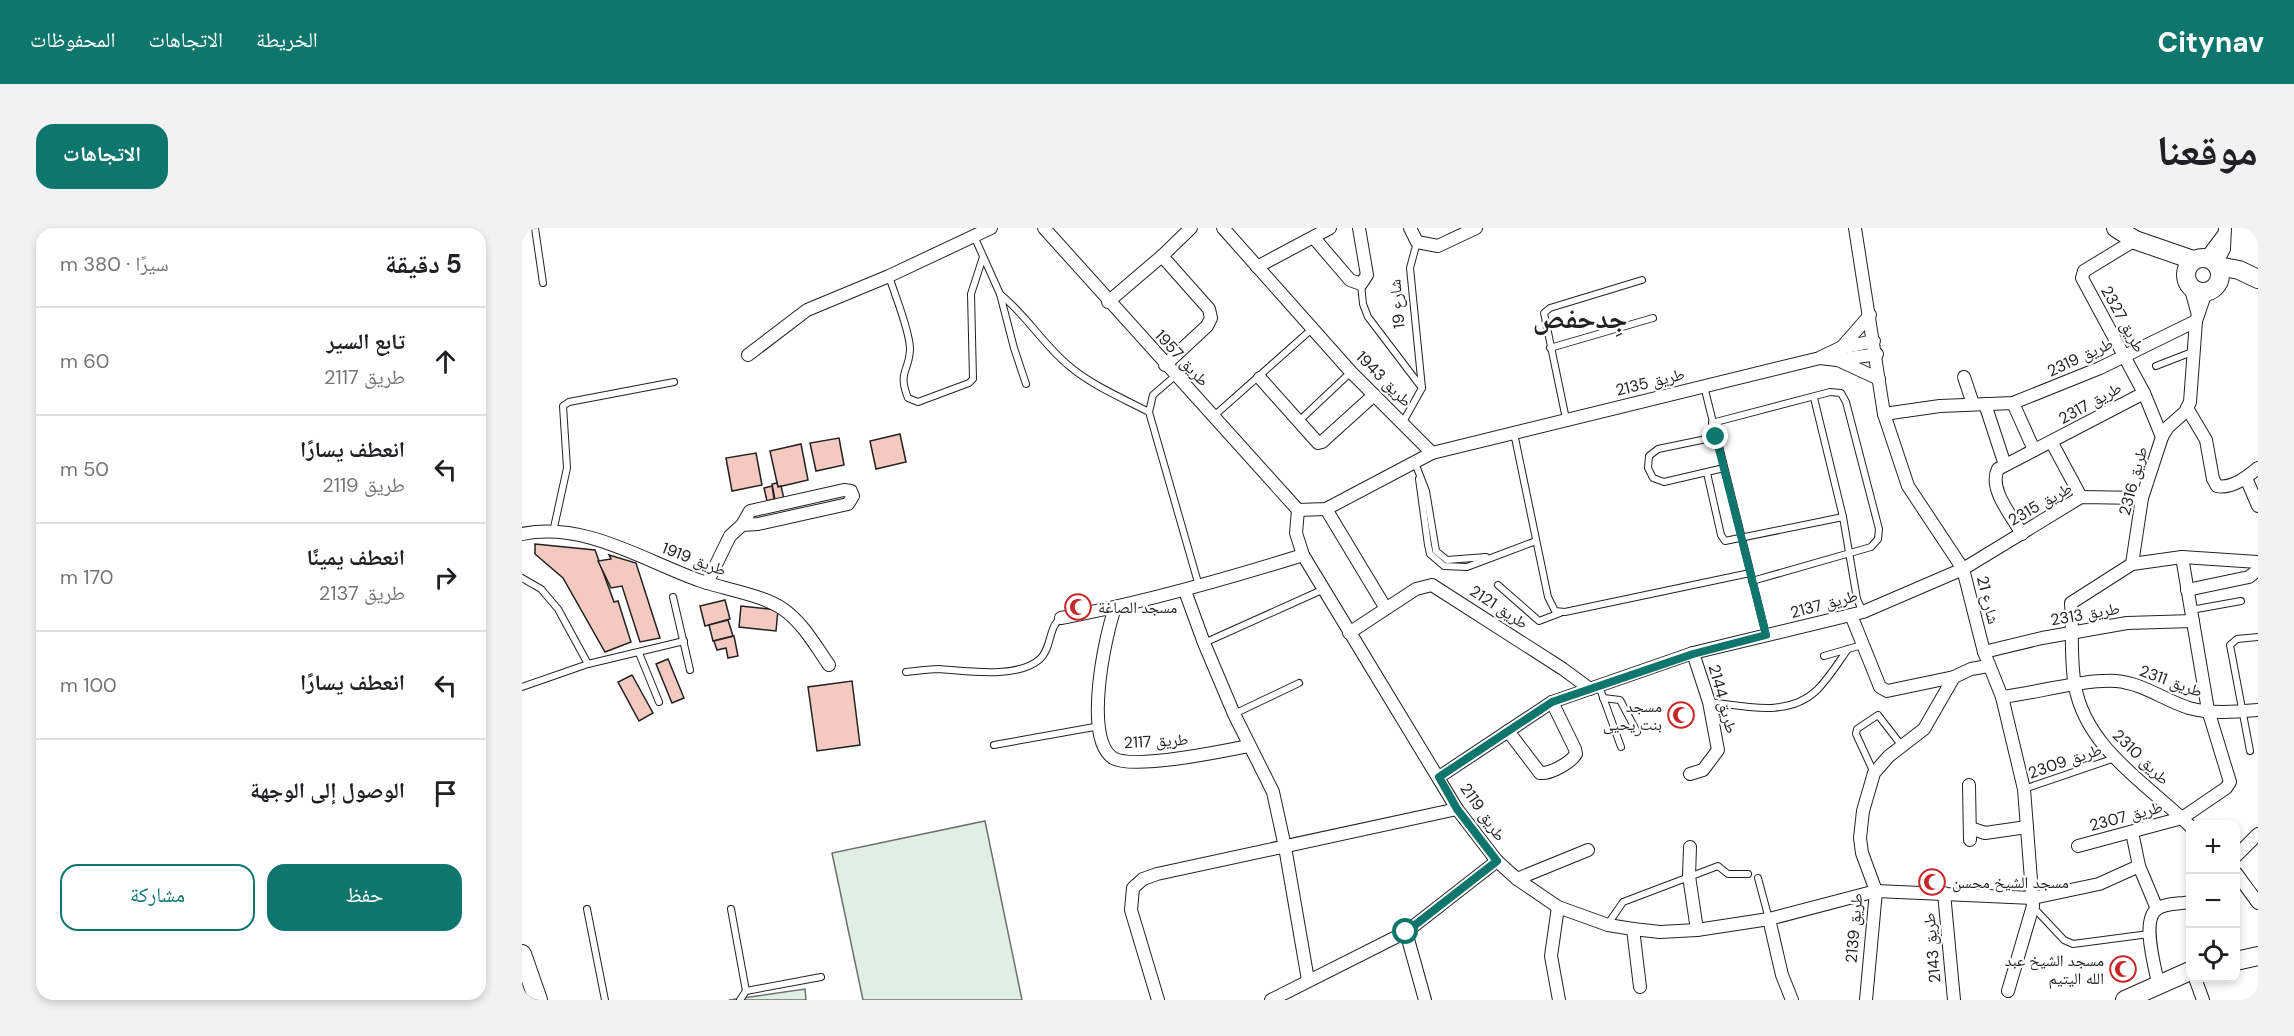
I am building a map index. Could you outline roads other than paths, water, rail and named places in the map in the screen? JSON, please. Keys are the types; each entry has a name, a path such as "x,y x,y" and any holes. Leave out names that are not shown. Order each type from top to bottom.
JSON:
{"street":[{"path":"748,355 807,310 889,276 991,228"},
{"name":"طريق 1957","path":"1044,228 1108,302 1175,376 1215,415 1298,510"},
{"path":"1108,302 1191,228"},
{"name":"طريق 1943","path":"1223,228 1351,372 1432,453"},
{"path":"1257,267 1330,228"},
{"path":"1314,238 1350,280 1361,284 1367,275 1359,228"},
{"path":"1410,228 1417,242 1438,246 1476,228"},
{"name":"شارع 21","path":"1856,228 1884,414 1908,486 1963,569 1988,666 2002,697 2024,789 2033,902 2008,992"},
{"path":"2116,228 2204,273"},
{"path":"2225,230 2224,249 2204,273 2187,408 2206,440 2215,484 2222,487 2246,478 2258,468"},
{"name":"طريق 2327","path":"2142,242 2082,274 2094,303 2144,393 2162,437"},
{"path":"1162,256 1209,309 1211,318 1207,326 1165,365"},
{"path":"1839,354 1870,315"},
{"name":"طريق 2319","path":"1884,414 1979,404 2013,403 2100,368 2197,318"},
{"path":"1839,354 1874,341"},
{"path":"1839,354 1879,379"},
{"name":"طريق 2135","path":"1432,453 1820,358 1839,354 1876,354"},
{"path":"1964,377 1979,404 2005,465 1998,469 1995,476 1996,487 2022,534"},
{"path":"1260,378 1317,442 1322,442 1374,395"},
{"name":"طريق 2317","path":"2005,465 2052,443 2144,393"},
{"path":"2013,403 2034,450"},
{"name":"طريق 2316","path":"2132,564 2142,498 2162,437 2168,427 2187,408"},
{"name":"طريق 2317","path":"2052,443 2080,497"},
{"path":"1298,510 1326,509 1432,453"},
{"path":"2246,478 2258,506"},
{"path":"707,583 730,536 742,525 750,512 844,490 851,491 854,496 848,504 758,524 742,525"},
{"name":"طريق 2315","path":"1963,569 2080,497 2142,498"},
{"path":"1326,509 1385,607"},
{"name":"طريق 2119","path":"1298,510 1296,533 1303,555 1322,590 1457,809 1497,861 1517,879 1558,907 1608,925 1659,932 1697,930 1769,919 1876,891 1944,893 2033,902 2099,884 2139,866"},
{"name":"طريق 1919","path":"522,534 553,532 592,538 707,583 781,608 804,627 829,665"},
{"path":"1061,618 1185,591 1303,555"},
{"path":"2182,556 2208,710"},
{"path":"2073,632 2073,600 2132,564 2182,556 2258,562"},
{"name":"طريق 2137","path":"1439,777 1552,702 1598,691 1693,654 1857,614 1963,569"},
{"path":"2187,590 2249,577 2258,570"},
{"name":"طريق 2121","path":"1349,633 1385,607 1425,585 1439,587 1598,691"},
{"path":"1185,591 1234,714 1273,792 1286,848 1308,980"},
{"name":"طريق 2117","path":"1115,608 1107,629 1099,678 1098,704 1107,753 1122,761 1213,754 1249,746"},
{"path":"1857,614 1863,644 1880,687 1887,692 1954,677 1971,669 1988,666"},
{"name":"طريق 2313","path":"1984,652 2073,632 2192,616"},
{"name":"طريق 2310","path":"2073,632 2074,686 2081,708 2092,730 2115,758 2186,822"},
{"name":"طريق 2144","path":"1690,774 1703,770 1718,750 1709,702 1693,654"},
{"name":"طريق 2139","path":"1866,1000 1876,891 1862,853 1860,838 1863,811 1874,773 1924,729 1954,677"},
{"name":"طريق 2311","path":"2002,697 2102,681 2131,683 2189,708 2242,712 2258,710"},
{"path":"1508,731 1540,774 1546,774 1572,760 1575,749 1552,702"},
{"name":"طريق 2307","path":"2188,820 2230,782 2208,710"},
{"path":"1969,785 1970,834 2027,827"},
{"path":"1158,1000 1131,910 1133,888 1143,879 1157,874 1286,848 1457,809"},
{"name":"طريق 2307","path":"2079,846 2132,832 2186,822"},
{"path":"2132,832 2139,866 2157,909"},
{"path":"2240,851 2258,834"},
{"path":"1690,846 1689,876 1697,930"},
{"path":"1517,879 1588,849"},
{"path":"1271,1000 1406,932 1497,861"},
{"path":"2236,874 2258,903"},
{"name":"طريق 2143","path":"1944,893 1954,1000"},
{"path":"2158,983 2149,934 2151,918 2157,909 2186,903"},
{"path":"1558,907 1551,956 1559,1000"},
{"path":"1769,919 1782,975 1792,1000"},
{"path":"1633,929 1640,987"},
{"path":"1406,932 1425,1000"},
{"path":"522,954 538,1000"},
{"path":"2240,960 2258,956"},
{"path":"2136,997 2158,983 2186,972"},
{"path":"2196,982 2203,1000"}],"lane":[{"path":"535,228 543,283"},
{"path":"974,236 991,269 1000,294 1026,384"},
{"name":"شارع 19","path":"1417,242 1410,268 1422,388"},
{"path":"889,276 910,348 903,374 903,386 908,398 918,402 973,379 970,294 983,257"},
{"path":"1566,419 1544,317 1547,310 1642,280"},
{"path":"1361,284 1363,304 1368,317 1422,388 1403,422"},
{"path":"1000,294 1016,307 1074,370 1149,412"},
{"path":"1550,348 1653,318"},
{"path":"1215,415 1260,378 1313,328"},
{"path":"2156,366 2193,352"},
{"path":"1297,422 1351,372"},
{"path":"1175,376 1153,395 1149,412 1199,587"},
{"path":"553,532 567,468 563,406 569,402 674,382"},
{"path":"1704,386 1766,635"},
{"path":"1712,423 1814,398 1833,391 1841,393 1845,399 1879,529 1875,543 1850,554 1752,581"},
{"path":"1814,398 1843,517 1857,598 1857,614"},
{"path":"1514,432 1549,602 1560,613"},
{"path":"1716,437 1658,449 1649,456 1650,473 1658,481 1724,468"},
{"path":"1415,463 1428,545 1436,561 1452,568 1467,567 1536,541"},
{"path":"1707,473 1722,539 1729,541 1742,539 1843,517"},
{"path":"1498,585 1539,621 1560,613 1750,573"},
{"path":"522,578 541,589 558,609 588,664"},
{"path":"1204,643 1322,590"},
{"path":"673,597 690,670"},
{"path":"2192,616 2241,601"},
{"path":"906,672 937,669 973,672 1026,667 1047,651 1055,624 1061,618"},
{"path":"2250,751 2230,645 2237,639 2258,637"},
{"path":"522,687 588,664 684,641"},
{"path":"1824,656 1863,644"},
{"path":"1709,702 1779,709 1791,705 1819,688 1848,649"},
{"path":"639,653 659,702"},
{"path":"1234,714 1299,683"},
{"path":"1598,691 1620,700 1637,732"},
{"path":"1598,691 1621,747"},
{"path":"1874,773 1856,734 1857,729 1878,714 1902,746"},
{"path":"994,745 1101,726"},
{"name":"طريق 2309","path":"2024,789 2115,758"},
{"path":"1608,925 1623,902 1689,876 1718,866 1728,874 1748,874"},
{"path":"1758,878 1769,919"},
{"path":"2033,902 2064,940 2073,944 2149,934"},
{"path":"587,909 605,1000"},
{"path":"731,909 746,991 740,1000"},
{"path":"746,991 821,977"}],"place":[{"name":"مسجد الصاغة","path":"1078,607"},
{"name":"مسجد بنت يحيى","path":"1681,715"},
{"name":"مسجد الشيخ محسن","path":"1932,882"},
{"name":"مسجد الشيخ عبد الله اليتيم","path":"2123,969"}],"district":[{"name":"جِدحفص","path":"1580,318"}]}
